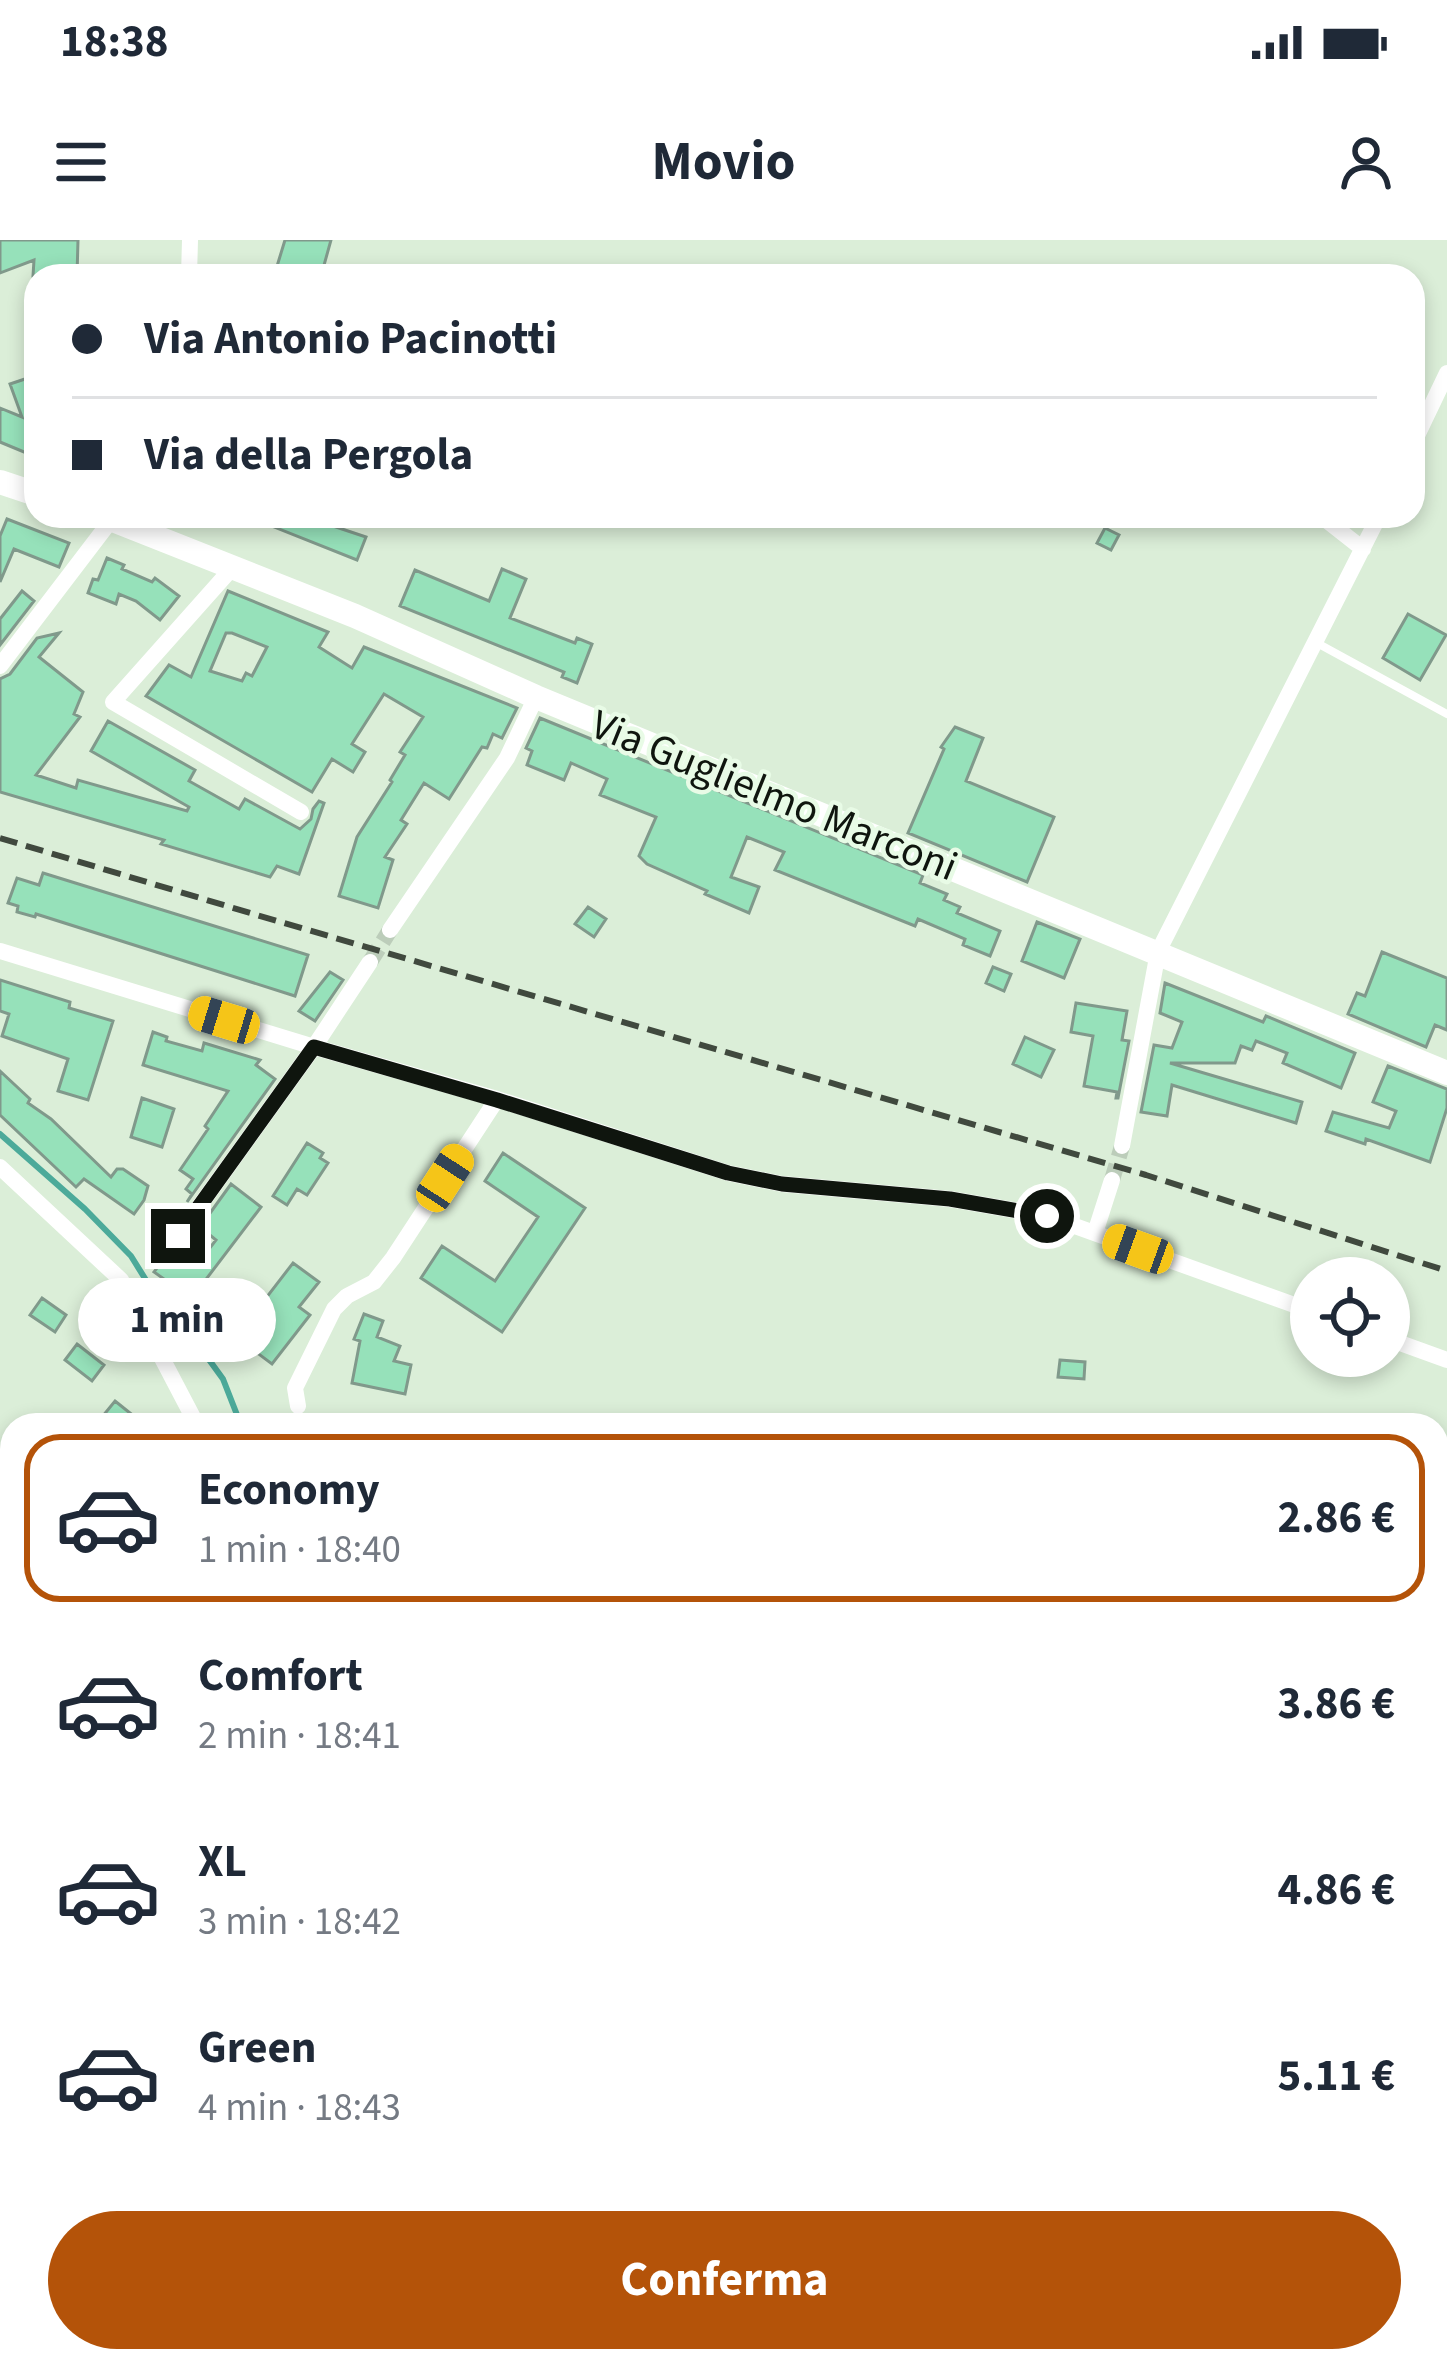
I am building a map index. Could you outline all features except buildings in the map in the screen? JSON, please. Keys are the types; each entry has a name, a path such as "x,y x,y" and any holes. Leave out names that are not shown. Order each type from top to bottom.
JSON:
{"street":[{"path":"1425,419 1447,373"},
{"path":"0,666 109,528"},
{"name":"Via Guglielmo Marconi","path":"141,528 355,616 536,698 1447,1073"},
{"path":"1337,528 1364,549"},
{"path":"1122,1146 1158,952 1374,528"},
{"path":"233,566 113,702 301,812"},
{"path":"390,930 507,758 536,698"},
{"path":"0,951 728,1173 782,1184 950,1199 1047,1216 1290,1303"},
{"path":"178,1236 370,962"},
{"path":"298,1406 295,1388 334,1309 374,1282 393,1258 497,1100"},
{"path":"0,1167 121,1280 191,1413"},
{"path":"1095,1233 1112,1180"},
{"path":"1410,1347 1447,1360"}],"lane":[{"path":"1316,642 1447,714"}],"waterway":[{"path":"0,1134 131,1256 159,1301 181,1321 223,1379 236,1413"}],"tunnel":[{"path":"370,962 390,930"},
{"path":"1112,1180 1122,1146"}],"railway":[{"path":"0,838 1146,1175 1447,1271"}],"route":[{"path":"178,1236 314,1047 728,1173 848,1192 950,1199 1047,1216"}]}
